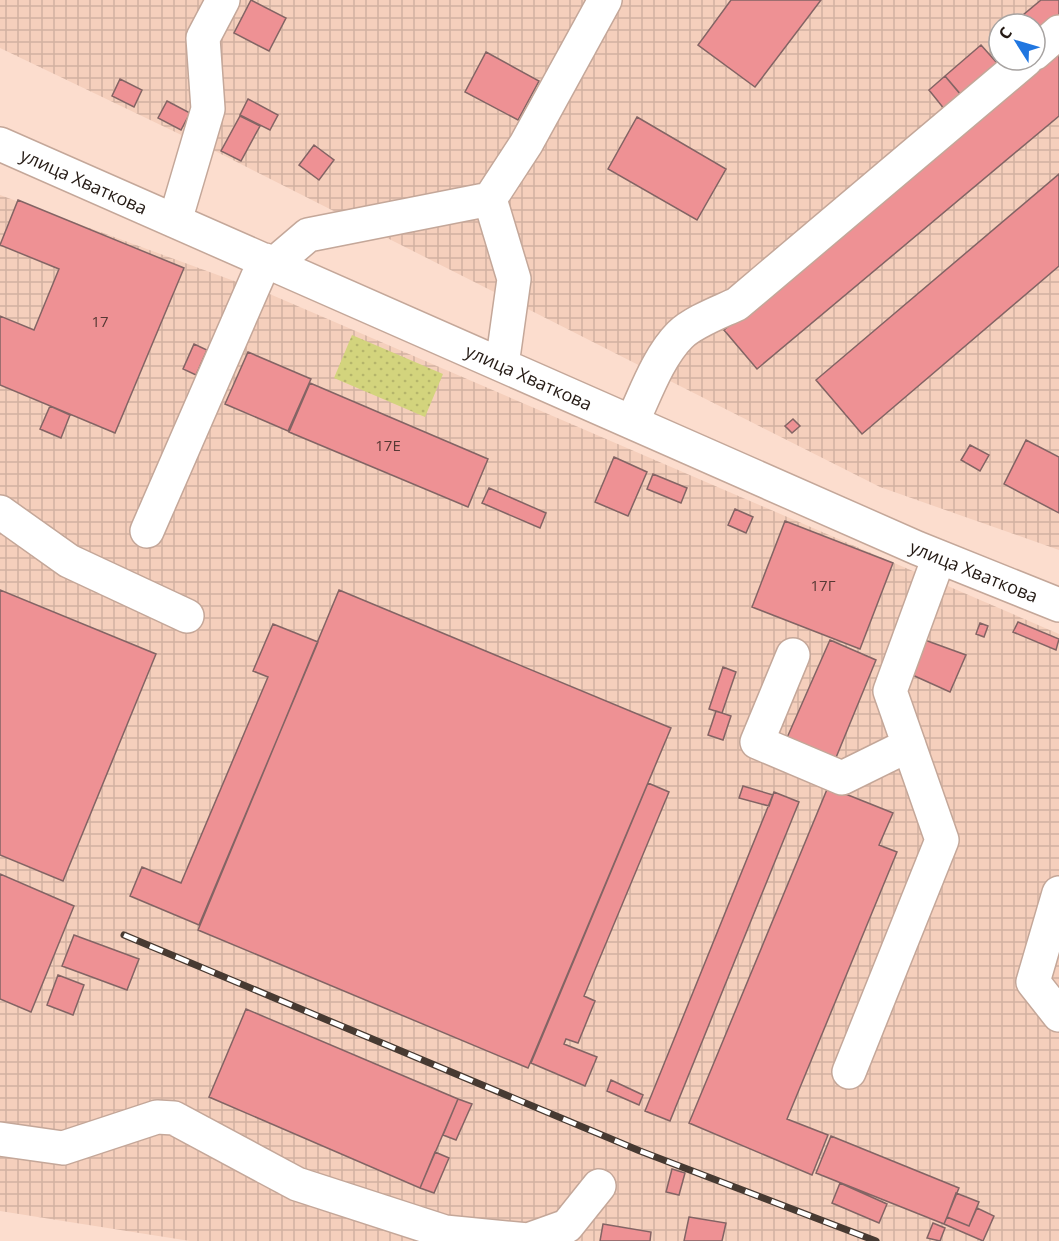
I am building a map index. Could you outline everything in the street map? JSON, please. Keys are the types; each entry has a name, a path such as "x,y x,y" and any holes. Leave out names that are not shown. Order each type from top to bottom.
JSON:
{"street":[{"path":"175,221 208,109 204,38 223,0"},
{"path":"147,531 269,262 308,235 490,199 526,144 605,0"},
{"path":"1047,42 1059,32"},
{"path":"632,422 666,352 681,334 737,304 1012,72"},
{"name":"улица Хваткова","path":"1,146 939,557 1059,605"},
{"path":"490,199 514,279 502,365"},
{"path":"0,512 69,561 187,616"},
{"path":"849,1072 942,840 890,691 939,557"},
{"path":"793,655 757,742 842,778 909,745"},
{"path":"1059,893 1033,982 1059,1015"},
{"path":"0,1139 63,1148 157,1117 174,1118 297,1184 445,1232 528,1240 567,1226 599,1185"}],"shaded area":[{"path":"0,0 1059,0 1059,550 880,487 219,153 0,48"},
{"path":"0,195 272,295 1059,634 1059,1241 190,1241 0,1211"},
{"path":"352,335 443,374 425,417 334,378"}],"building":[{"path":"251,0 286,18 269,51 234,33"},
{"path":"731,0 821,0 755,87 698,45"},
{"path":"1041,0 1059,0 1059,15 1047,25 1047,12 1026,12"},
{"path":"981,45 987,52 987,71 960,94 945,76"},
{"path":"1059,50 1059,116 757,369 724,330 1033,72 1047,72 1047,60"},
{"path":"486,52 539,81 518,120 465,92"},
{"path":"945,76 962,96 945,110 929,90"},
{"path":"120,79 142,90 134,107 112,96"},
{"path":"248,99 278,115 270,130 240,115"},
{"path":"167,101 190,113 181,130 158,118"},
{"path":"240,116 260,126 241,161 221,151"},
{"path":"637,117 726,169 697,220 608,169"},
{"path":"314,145 334,160 319,180 299,165"},
{"path":"1059,174 1059,266 862,434 816,380"},
{"path":"18,200 184,268 115,433 0,385 0,316 34,330 59,269 0,245"},
{"path":"194,344 207,350 196,375 183,369"},
{"path":"248,352 311,379 288,431 225,404"},
{"path":"310,383 488,459 468,507 289,432"},
{"path":"50,406 70,415 61,438 40,429"},
{"path":"793,419 800,426 792,433 785,426"},
{"path":"1026,440 1059,457 1059,513 1004,484"},
{"path":"970,445 989,455 980,471 961,460"},
{"path":"614,457 647,472 628,516 595,502"},
{"path":"653,474 687,488 681,503 647,489"},
{"path":"489,488 546,513 540,528 482,503"},
{"path":"735,509 753,517 746,533 728,525"},
{"path":"785,521 893,563 860,649 752,607"},
{"path":"0,590 156,654 63,881 0,855"},
{"path":"339,590 671,728 528,1068 198,930"},
{"path":"1018,622 1059,639 1056,650 1013,632"},
{"path":"980,623 988,626 984,637 976,634"},
{"path":"273,624 318,642 199,925 130,896 142,867 181,883 268,677 253,671"},
{"path":"922,639 966,655 950,692 908,673"},
{"path":"830,640 876,660 835,760 786,740"},
{"path":"723,667 736,672 722,713 709,709"},
{"path":"716,711 731,716 723,740 708,735"},
{"path":"648,783 669,792 584,996 595,1001 578,1043 566,1039 564,1044 597,1057 585,1086 531,1063"},
{"path":"743,786 773,795 769,806 739,798"},
{"path":"828,787 893,813 879,845 897,852 787,1119 828,1135 812,1175 689,1123"},
{"path":"774,792 799,802 670,1121 645,1111"},
{"path":"0,874 74,906 31,1012 0,999"},
{"path":"74,935 139,959 127,990 62,966"},
{"path":"58,975 84,985 73,1015 47,1005"},
{"path":"246,1009 458,1099 420,1188 209,1097"},
{"path":"611,1080 643,1095 639,1105 607,1091"},
{"path":"458,1099 472,1104 456,1140 443,1135"},
{"path":"831,1136 959,1188 944,1224 816,1173"},
{"path":"435,1152 449,1158 434,1193 420,1188"},
{"path":"672,1169 685,1173 679,1195 666,1192"},
{"path":"840,1183 887,1204 879,1223 832,1203"},
{"path":"956,1193 979,1202 969,1226 947,1217"},
{"path":"977,1208 994,1216 983,1241 944,1224 947,1217 969,1226"},
{"path":"689,1217 726,1223 722,1241 684,1241"},
{"path":"933,1223 945,1228 940,1241 927,1238"},
{"path":"603,1224 651,1232 650,1241 600,1241"}],"railway":[{"path":"124,935 640,1151 876,1241"}]}
